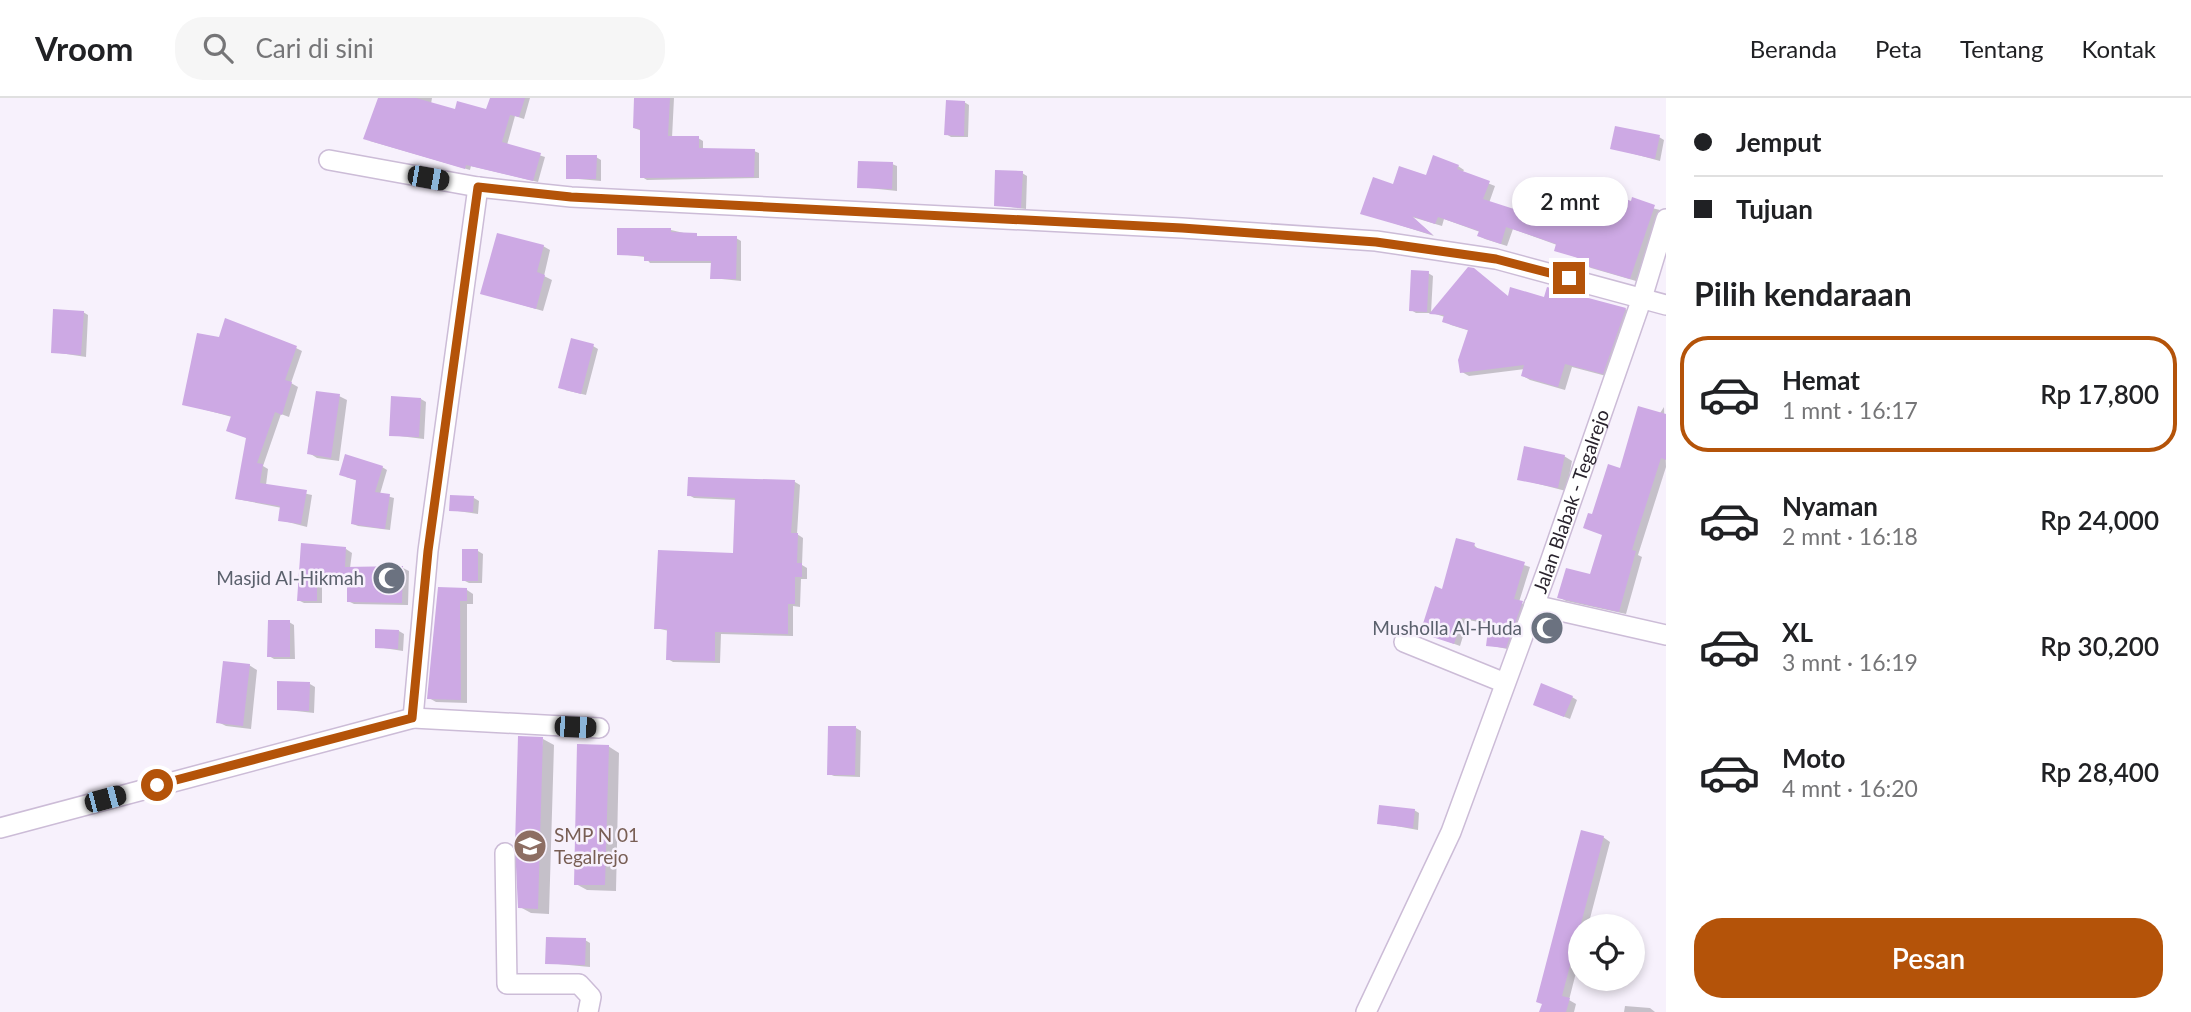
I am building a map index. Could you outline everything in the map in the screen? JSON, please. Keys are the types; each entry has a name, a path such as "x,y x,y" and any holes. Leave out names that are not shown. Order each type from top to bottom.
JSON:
{"street":[{"path":"329,160 478,187 571,197 1182,228 1376,242 1496,259 1666,305"},
{"path":"412,718 428,551 478,187"},
{"name":"Jalan Blabak - Tegalrejo","path":"1366,1012 1451,832 1642,298 1666,219"},
{"path":"1534,605 1666,635"},
{"path":"1404,642 1505,683"},
{"path":"0,828 412,718 599,728"},
{"path":"505,853 507,984 579,984 591,997 588,1012"}],"building":[{"path":"378,98 416,98 455,109 457,101 486,109 490,98 525,98 519,117 510,115 502,142 541,153 533,181 466,165 465,169 363,139"},
{"path":"634,98 670,98 668,136 699,136 699,148 755,149 754,177 640,178 640,129 633,128"},
{"path":"946,100 965,101 964,136 944,135"},
{"path":"1615,126 1660,135 1655,159 1610,149"},
{"path":"566,155 597,155 596,179 566,179"},
{"path":"1433,155 1459,165 1457,169 1490,181 1483,199 1517,210 1524,189 1549,197 1545,208 1587,220 1599,189 1631,201 1632,197 1655,205 1630,279 1583,265 1585,260 1554,251 1556,244 1506,227 1501,244 1477,236 1479,231 1438,217 1435,224 1412,216 1433,235 1360,214 1373,177 1393,184 1399,166 1426,175"},
{"path":"858,161 893,162 892,189 857,188"},
{"path":"995,170 1023,171 1021,208 994,206"},
{"path":"617,228 671,228 671,232 697,233 697,236 737,236 736,279 710,279 711,261 644,261 644,256 617,255"},
{"path":"497,233 544,245 537,272 545,275 536,309 480,294"},
{"path":"1468,267 1474,268 1508,296 1510,287 1544,297 1547,287 1626,308 1603,374 1565,364 1558,387 1521,376 1524,365 1460,373 1458,360 1468,330 1442,322 1444,315 1429,314"},
{"path":"1411,270 1429,271 1427,312 1409,311"},
{"path":"53,309 84,311 81,355 51,353"},
{"path":"225,318 297,346 285,380 292,382 282,415 275,412 257,463 263,464 260,483 307,490 301,524 278,521 280,506 235,499 246,438 226,431 231,416 182,405 197,333 219,337"},
{"path":"571,338 594,344 581,394 558,388"},
{"path":"316,391 340,394 331,458 307,454"},
{"path":"391,396 421,398 419,437 389,436"},
{"path":"1638,406 1666,414 1666,460 1661,458 1638,530 1632,550 1636,551 1619,612 1557,598 1566,568 1590,574 1602,535 1583,528 1588,513 1592,514 1608,464 1620,468"},
{"path":"1524,446 1565,455 1558,488 1517,480"},
{"path":"345,454 383,466 375,492 390,494 385,529 351,524 356,480 339,475"},
{"path":"688,477 795,480 791,533 798,533 797,563 802,563 802,577 795,577 795,604 788,604 788,634 715,632 715,661 666,660 667,629 654,629 658,550 733,553 735,498 687,496"},
{"path":"450,495 474,496 473,512 449,511"},
{"path":"1456,538 1475,543 1474,547 1525,562 1514,599 1523,601 1506,648 1486,646 1489,622 1462,618 1454,644 1420,633 1435,586 1442,589"},
{"path":"301,543 346,547 345,567 403,566 402,603 347,602 347,582 317,580 317,601 297,601"},
{"path":"462,549 478,549 478,581 462,581"},
{"path":"438,587 467,588 467,601 460,601 461,700 427,699"},
{"path":"268,620 290,620 290,657 267,657"},
{"path":"375,629 399,630 398,649 375,648"},
{"path":"223,661 250,664 243,726 216,723"},
{"path":"277,681 310,682 309,711 277,710"},
{"path":"1541,683 1573,696 1564,717 1533,705"},
{"path":"828,726 856,726 855,775 827,775"},
{"path":"518,736 543,737 538,909 518,908 515,846"},
{"path":"577,744 609,745 605,885 574,885"},
{"path":"1379,805 1415,809 1413,828 1377,824"},
{"path":"1581,830 1604,836 1584,914 1568,914 1568,973 1562,996 1570,998 1566,1012 1539,1012 1542,1004 1536,1002"},
{"path":"546,937 586,938 585,965 545,964"}],"place":[{"name":"Masjid Al-Hikmah","path":"389,578"},
{"name":"Musholla Al-Huda","path":"1547,628"},
{"name":"SMP N 01 Tegalrejo","path":"530,846"}],"route":[{"path":"157,785 412,718 428,551 478,187 571,197 1182,228 1376,242 1496,259 1569,278"}]}
